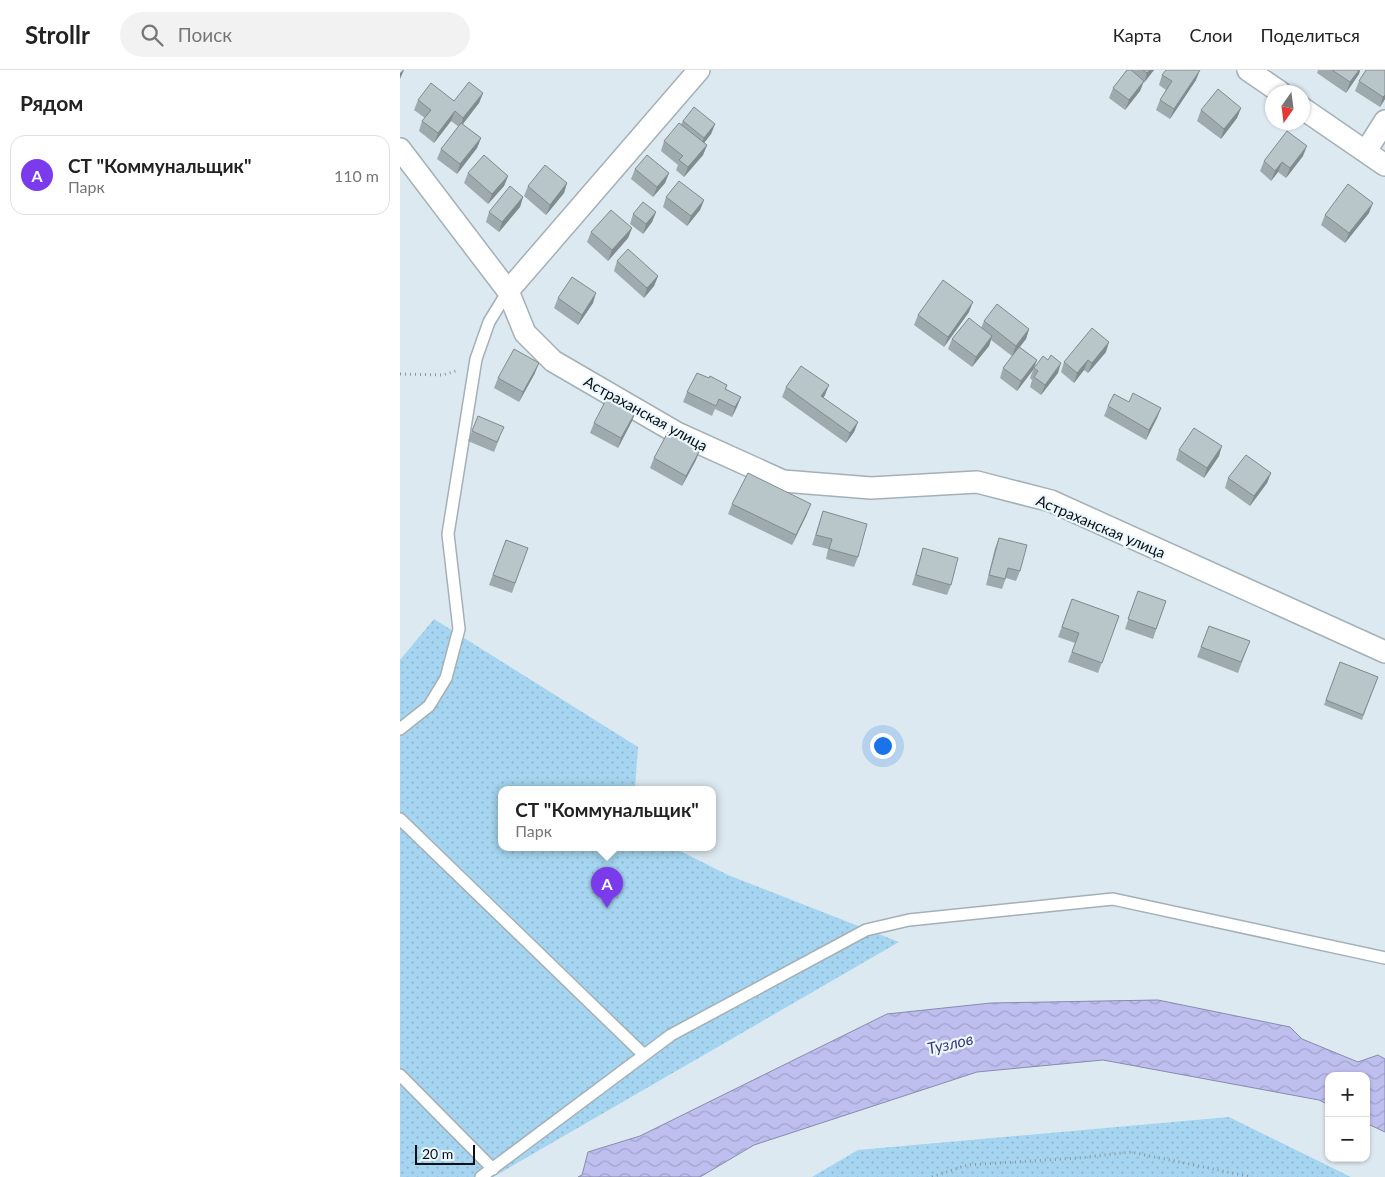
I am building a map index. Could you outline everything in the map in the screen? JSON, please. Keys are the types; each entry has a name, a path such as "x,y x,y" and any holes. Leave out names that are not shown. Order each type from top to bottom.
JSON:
{"street":[{"path":"508,291 698,70"},
{"path":"1248,70 1270,85"},
{"path":"1310,113 1385,165"},
{"path":"1366,151 1385,121"},
{"name":"Астраханская улица","path":"400,149 508,291 525,333 553,361 677,433 783,481 871,488 977,482 1051,501 1385,652"}],"lane":[{"path":"400,730 429,706 446,678 459,629 448,534 475,364 489,322 508,291"},
{"path":"400,819 644,1055"},
{"path":"481,1177 671,1035 866,930 909,920 1113,898 1385,958"},
{"path":"400,1075 493,1169"}],"path":[{"path":"400,374 443,375 475,364"},
{"path":"932,1177 968,1165 1078,1158 1131,1152 1252,1177"}],"shaded area":[{"path":"434,619 638,747 635,786 498,786 498,851 680,851 728,875 899,942 493,1177 400,1177 400,660"},
{"path":"1229,1117 1351,1177 812,1177 858,1150"}],"water":[{"name":"Тузлов","path":"1158,1000 1290,1027 1302,1039 1358,1062 1378,1055 1385,1059 1385,1132 1370,1125 1370,1072 1325,1072 1325,1103 1319,1100 1103,1060 977,1072 754,1145 700,1177 578,1177 582,1175 588,1152 640,1136 887,1014 991,1003"}],"building":[{"path":"1127,70 1131,70 1144,81 1129,100 1113,88"},
{"path":"1166,70 1200,70 1174,109 1160,100 1172,81 1162,75"},
{"path":"1332,70 1359,70 1350,82"},
{"path":"1366,70 1385,70 1385,95 1383,97 1359,81"},
{"path":"469,82 483,93 463,118 455,111 438,133 422,121 431,110 418,100 431,83 454,101"},
{"path":"1218,89 1241,108 1224,129 1201,110"},
{"path":"694,107 715,124 704,138 683,121"},
{"path":"461,123 481,138 460,164 441,149"},
{"path":"679,123 707,145 688,167 679,160 683,156 664,141"},
{"path":"1287,131 1307,146 1290,168 1282,162 1275,171 1264,161"},
{"path":"484,155 508,176 492,194 468,173"},
{"path":"647,155 669,173 657,187 635,169"},
{"path":"545,165 567,183 550,205 528,186"},
{"path":"679,181 704,200 691,216 666,197"},
{"path":"1348,184 1373,203 1349,233 1325,215"},
{"path":"510,186 523,197 502,222 489,212"},
{"path":"643,202 656,212 646,224 633,214"},
{"path":"611,210 632,228 612,250 591,232"},
{"path":"628,249 658,276 647,288 617,261"},
{"path":"572,277 596,293 582,315 558,298"},
{"path":"943,280 973,302 948,337 918,315"},
{"path":"997,304 1029,329 1016,346 984,321"},
{"path":"969,318 992,336 976,357 952,339"},
{"path":"1092,328 1109,342 1092,363 1088,360 1077,373 1064,362"},
{"path":"1019,347 1037,360 1021,381 1003,368"},
{"path":"514,349 539,363 523,392 498,378"},
{"path":"1051,355 1061,363 1045,385 1034,377 1038,371 1034,368 1043,356 1048,360"},
{"path":"801,366 829,385 821,396 858,422 850,433 786,387"},
{"path":"697,373 709,378 710,376 727,385 725,389 741,397 735,407 719,399 716,406 687,392"},
{"path":"1133,393 1161,408 1149,430 1108,406 1114,394 1129,402"},
{"path":"608,396 636,411 621,438 594,423"},
{"path":"478,416 504,427 497,442 472,431"},
{"path":"1194,428 1222,446 1207,468 1179,450"},
{"path":"668,432 700,450 686,476 654,458"},
{"path":"1246,455 1271,473 1254,496 1228,478"},
{"path":"748,473 811,504 796,535 732,504"},
{"path":"823,511 867,524 858,557 829,549 832,539 816,535"},
{"path":"999,538 1027,545 1020,571 1008,568 1005,579 989,575"},
{"path":"506,540 528,548 515,583 493,575"},
{"path":"923,548 958,558 951,585 916,575"},
{"path":"1138,591 1166,601 1156,629 1128,619"},
{"path":"1072,599 1119,616 1102,663 1072,652 1079,633 1062,627"},
{"path":"1209,626 1250,641 1241,662 1201,647"},
{"path":"1340,662 1378,677 1363,715 1326,700"}],"place":[{"name":"СТ \"Коммунальщик\"","path":"607,908"}]}
